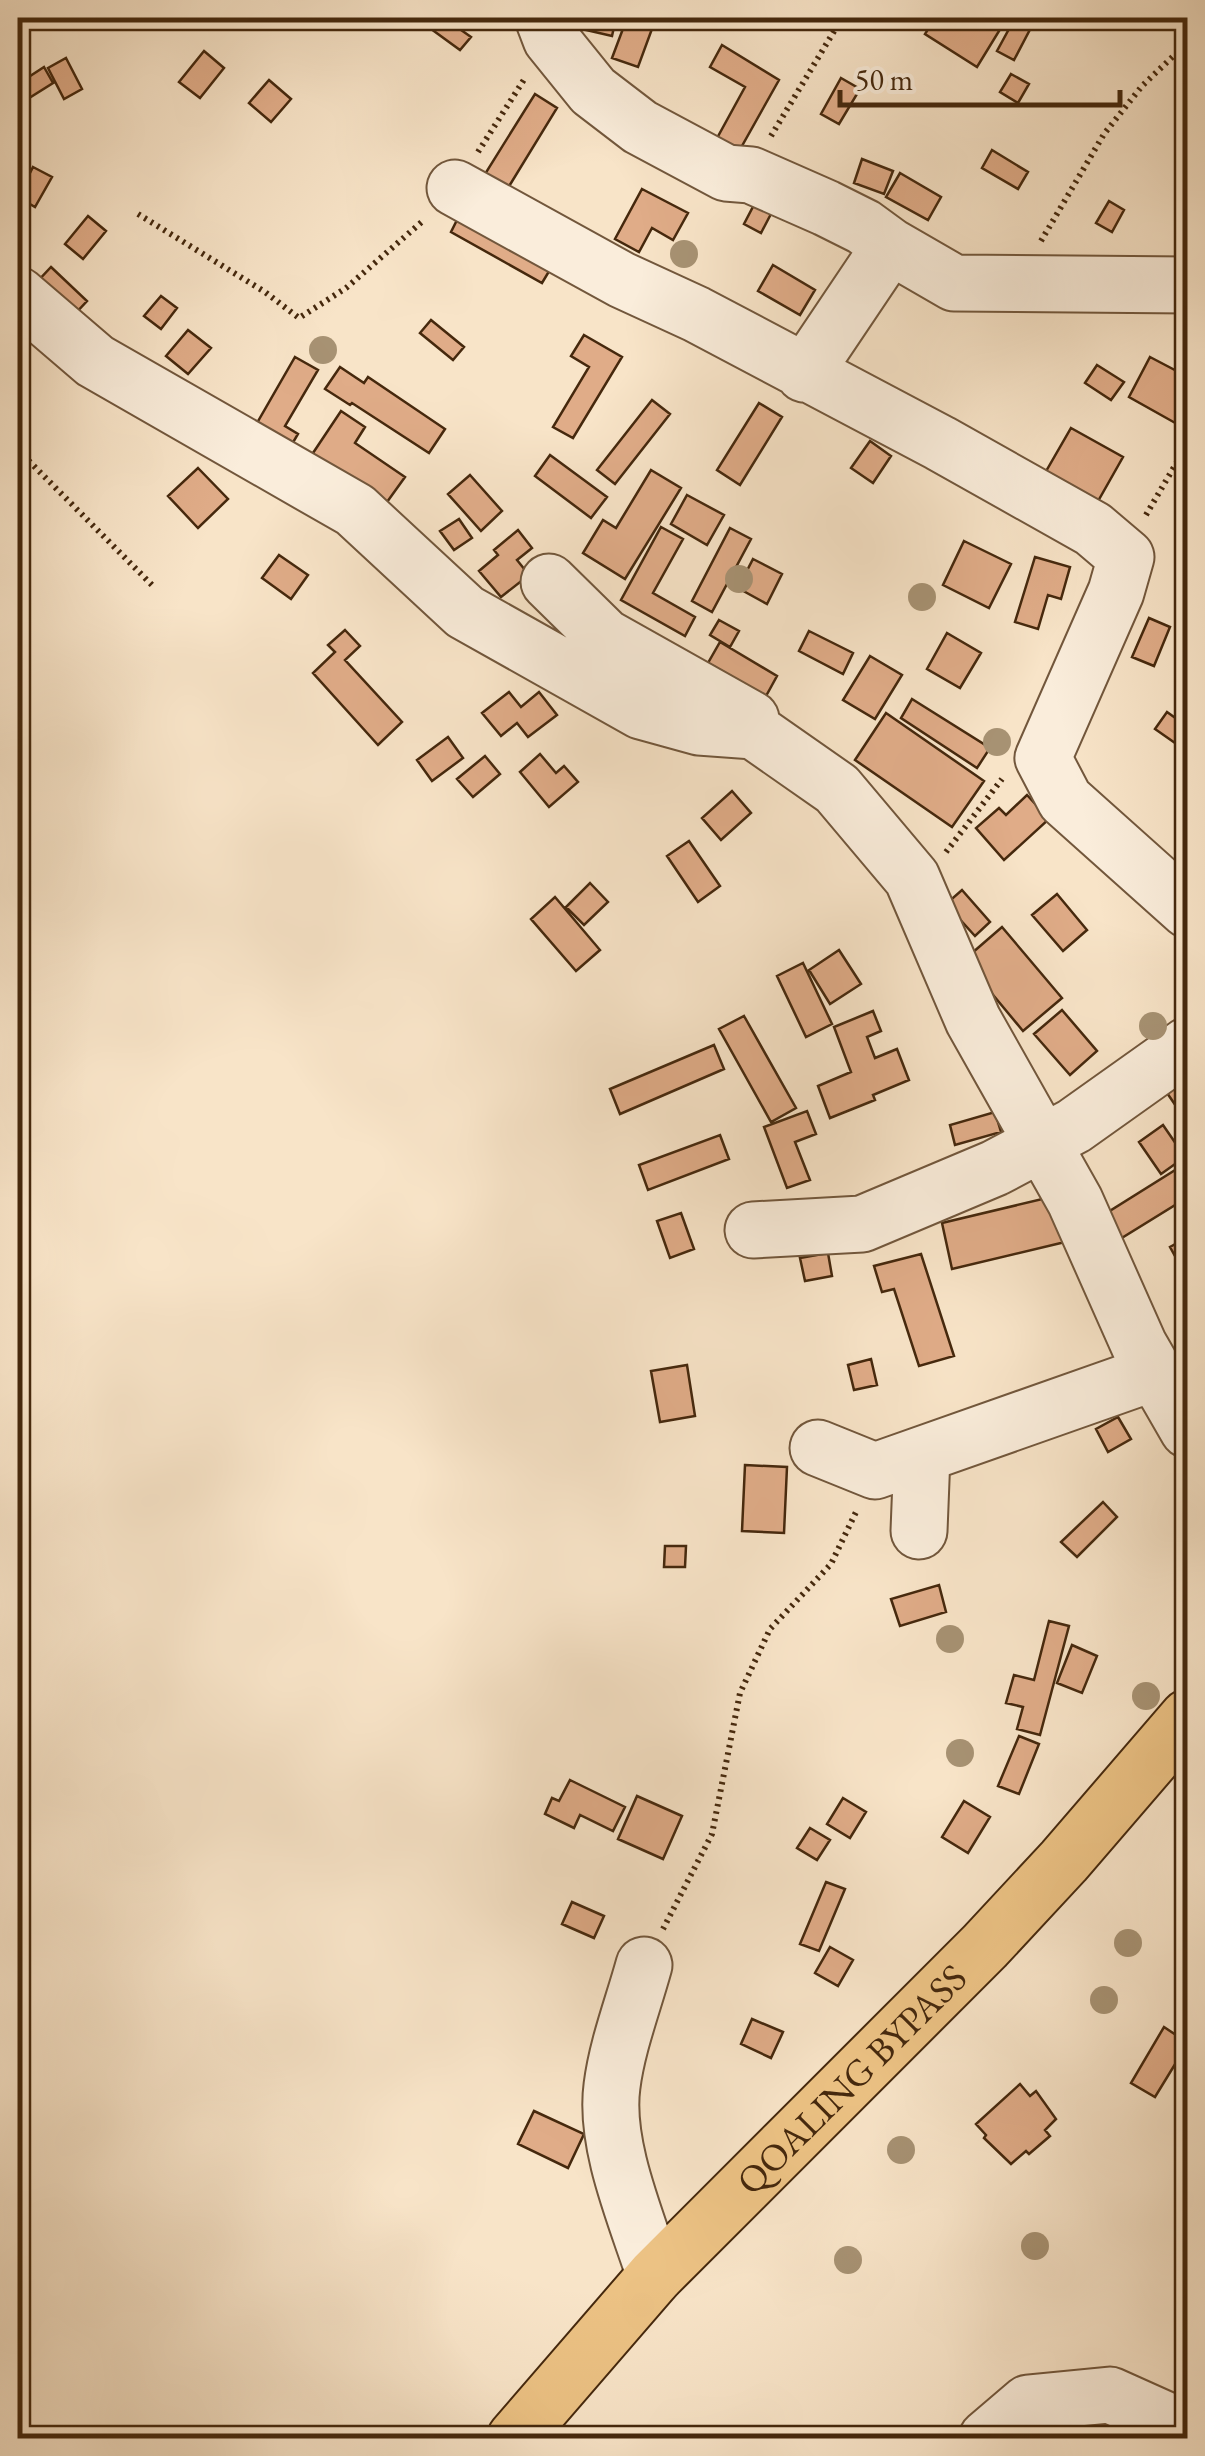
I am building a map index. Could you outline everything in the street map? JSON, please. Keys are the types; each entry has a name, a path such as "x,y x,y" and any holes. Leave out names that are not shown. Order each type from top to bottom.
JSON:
{"main road":[{"name":"QOALING BYPASS","path":"515,2438 655,2276 985,1946 1188,1717"}],"street":[{"path":"547,28 593,91 640,127 726,173 751,175 851,220 954,283 1188,285"},
{"path":"455,188 940,443 1093,529 1126,557 1116,592 1043,758 1066,800 1188,910"},
{"path":"804,374 890,246"},
{"path":"18,295 95,361 355,510 465,612 641,711 699,728 754,731 837,789 912,878 973,1020 1075,1201 1139,1345 1188,1430"},
{"path":"549,582 605,637 669,676 750,716 754,731"},
{"path":"753,1230 862,1224 1045,1144 1188,1045"},
{"path":"818,1448 898,1463 1156,1372"},
{"path":"898,1463 919,1531"},
{"path":"644,1965 612,2088 613,2131 625,2184 655,2276"},
{"path":"987,2438 1028,2403 1110,2394 1188,2430"}],"path":[{"path":"751,175 782,113 842,18"},
{"path":"138,214 250,282 298,318 346,288 455,188 547,28"},
{"path":"994,283 1043,239 1104,134 1142,86 1188,42"},
{"path":"1126,557 1154,498 1188,443"},
{"path":"18,450 154,587"},
{"path":"912,878 938,861 1003,778 1043,758"},
{"path":"644,1965 712,1834 740,1694 770,1629 831,1564 898,1463"}],"building":[{"path":"416,18 444,18 471,37 460,50"},
{"path":"571,18 616,18 612,36 569,26"},
{"path":"627,18 656,18 638,67 612,58"},
{"path":"935,18 1007,18 977,67 925,34"},
{"path":"1015,18 1036,18 1014,60 997,51"},
{"path":"722,45 779,80 738,153 716,140 745,87 710,67"},
{"path":"204,51 224,68 200,98 179,82"},
{"path":"66,58 82,89 64,99 48,68"},
{"path":"44,67 53,83 18,105 18,84"},
{"path":"1011,74 1029,84 1018,103 1000,92"},
{"path":"841,78 860,89 839,124 821,114"},
{"path":"269,80 291,99 271,122 249,103"},
{"path":"535,94 557,108 508,188 485,174"},
{"path":"992,150 1028,172 1018,189 982,168"},
{"path":"862,159 893,171 884,194 854,183"},
{"path":"33,167 52,177 35,207 18,197"},
{"path":"900,173 941,197 928,220 886,197"},
{"path":"642,189 688,213 673,240 652,228 639,252 615,239"},
{"path":"756,201 773,210 761,233 744,224"},
{"path":"1109,201 1124,210 1112,232 1096,223"},
{"path":"461,212 554,263 542,283 451,232"},
{"path":"88,216 106,231 83,259 65,244"},
{"path":"773,265 815,290 800,315 758,291"},
{"path":"51,267 87,301 73,316 37,282"},
{"path":"161,296 177,308 161,329 144,316"},
{"path":"431,320 464,347 453,360 420,333"},
{"path":"188,330 211,348 188,374 166,356"},
{"path":"584,335 622,357 573,438 553,427 589,367 571,356"},
{"path":"295,357 318,370 285,426 298,434 288,451 253,430"},
{"path":"1150,357 1188,377 1186,429 1129,397"},
{"path":"1097,365 1124,382 1111,400 1085,383"},
{"path":"340,367 364,383 368,377 445,429 429,453 325,389"},
{"path":"652,400 670,414 615,484 597,470"},
{"path":"759,403 782,417 740,485 717,470"},
{"path":"341,411 365,427 355,443 405,477 382,509 309,459"},
{"path":"1071,428 1123,457 1093,510 1041,480"},
{"path":"870,441 891,456 873,483 851,468"},
{"path":"550,455 607,497 591,518 535,476"},
{"path":"198,468 228,499 198,528 168,496"},
{"path":"651,470 681,488 625,579 583,553 603,520 616,528"},
{"path":"470,475 502,511 481,531 448,494"},
{"path":"687,495 724,515 707,545 671,524"},
{"path":"459,519 472,538 454,550 440,531"},
{"path":"661,527 683,539 653,593 695,617 685,636 621,600"},
{"path":"730,528 751,539 712,612 692,601"},
{"path":"518,530 532,548 517,560 529,575 501,597 479,571 498,555 494,550"},
{"path":"964,541 1011,564 989,608 943,585"},
{"path":"279,555 308,575 291,599 262,578"},
{"path":"1035,557 1070,567 1061,599 1048,595 1038,629 1015,622"},
{"path":"753,559 782,574 767,604 738,588"},
{"path":"1149,618 1170,627 1154,666 1132,657"},
{"path":"719,620 739,631 730,647 710,635"},
{"path":"345,630 360,646 345,660 402,722 378,745 313,673 335,652 328,645"},
{"path":"809,631 853,653 843,674 799,651"},
{"path":"947,633 981,653 960,688 927,669"},
{"path":"720,642 777,676 766,696 708,663"},
{"path":"870,656 902,675 875,719 843,700"},
{"path":"509,692 521,707 539,692 557,715 528,737 517,723 501,736 482,713"},
{"path":"912,699 990,748 977,768 901,718"},
{"path":"1167,712 1188,727 1188,752 1155,729"},
{"path":"886,713 984,781 952,827 855,760"},
{"path":"448,737 463,758 432,781 417,760"},
{"path":"540,754 556,773 564,766 578,782 549,807 520,772"},
{"path":"485,756 500,774 473,797 457,779"},
{"path":"732,791 751,813 721,840 702,818"},
{"path":"1027,795 1049,819 1004,860 976,828 999,808 1006,815"},
{"path":"689,841 720,886 698,902 667,856"},
{"path":"590,883 608,902 584,925 566,907"},
{"path":"962,890 990,922 975,936 946,904"},
{"path":"1057,894 1087,930 1063,951 1032,915"},
{"path":"555,897 600,950 576,971 531,919"},
{"path":"1002,927 1062,998 1023,1031 964,960"},
{"path":"839,950 861,984 830,1004 809,970"},
{"path":"803,963 832,1024 806,1037 777,976"},
{"path":"1062,1010 1097,1051 1070,1075 1034,1034"},
{"path":"873,1011 881,1031 867,1037 875,1058 897,1049 909,1080 873,1095 875,1100 830,1118 818,1086 851,1072 834,1027"},
{"path":"744,1016 796,1108 771,1122 719,1029"},
{"path":"714,1045 724,1069 620,1114 610,1089"},
{"path":"1188,1070 1188,1103 1178,1109 1163,1087"},
{"path":"807,1111 816,1134 795,1142 810,1180 787,1188 764,1127"},
{"path":"995,1112 1001,1132 955,1145 950,1125"},
{"path":"1163,1125 1185,1157 1161,1174 1139,1142"},
{"path":"720,1135 729,1159 648,1190 639,1165"},
{"path":"1188,1162 1188,1197 1112,1244 1097,1219"},
{"path":"1055,1196 1065,1242 952,1269 942,1223"},
{"path":"681,1213 694,1249 670,1258 657,1221"},
{"path":"1188,1237 1188,1261 1180,1265 1170,1247"},
{"path":"828,1253 832,1276 805,1281 800,1258"},
{"path":"921,1254 954,1356 919,1366 894,1289 882,1292 874,1266"},
{"path":"871,1359 877,1385 854,1390 848,1365"},
{"path":"687,1365 695,1416 660,1422 651,1371"},
{"path":"1118,1417 1131,1439 1108,1452 1096,1429"},
{"path":"745,1465 787,1467 784,1533 742,1531"},
{"path":"1103,1502 1117,1517 1077,1557 1061,1542"},
{"path":"665,1546 686,1546 685,1567 664,1567"},
{"path":"939,1585 946,1612 900,1626 891,1599"},
{"path":"1049,1621 1069,1626 1040,1735 1017,1729 1023,1707 1006,1703 1014,1675 1034,1680"},
{"path":"1072,1645 1097,1656 1082,1693 1057,1683"},
{"path":"1019,1736 1039,1744 1019,1794 998,1786"},
{"path":"570,1780 625,1807 613,1831 580,1815 574,1828 545,1814 552,1798 559,1801"},
{"path":"637,1796 682,1816 663,1859 618,1839"},
{"path":"843,1798 866,1812 850,1838 827,1824"},
{"path":"964,1801 990,1817 968,1853 942,1837"},
{"path":"810,1828 830,1840 817,1860 797,1848"},
{"path":"826,1882 845,1889 819,1951 800,1944"},
{"path":"572,1902 604,1916 594,1938 562,1924"},
{"path":"830,1947 853,1960 838,1986 815,1973"},
{"path":"752,2019 783,2032 771,2058 741,2044"},
{"path":"1164,2027 1188,2043 1155,2097 1131,2083"},
{"path":"1020,2084 1030,2096 1036,2091 1056,2119 1045,2130 1050,2136 1011,2164 984,2138 986,2135 976,2124"},
{"path":"534,2111 584,2134 568,2168 518,2144"}]}
